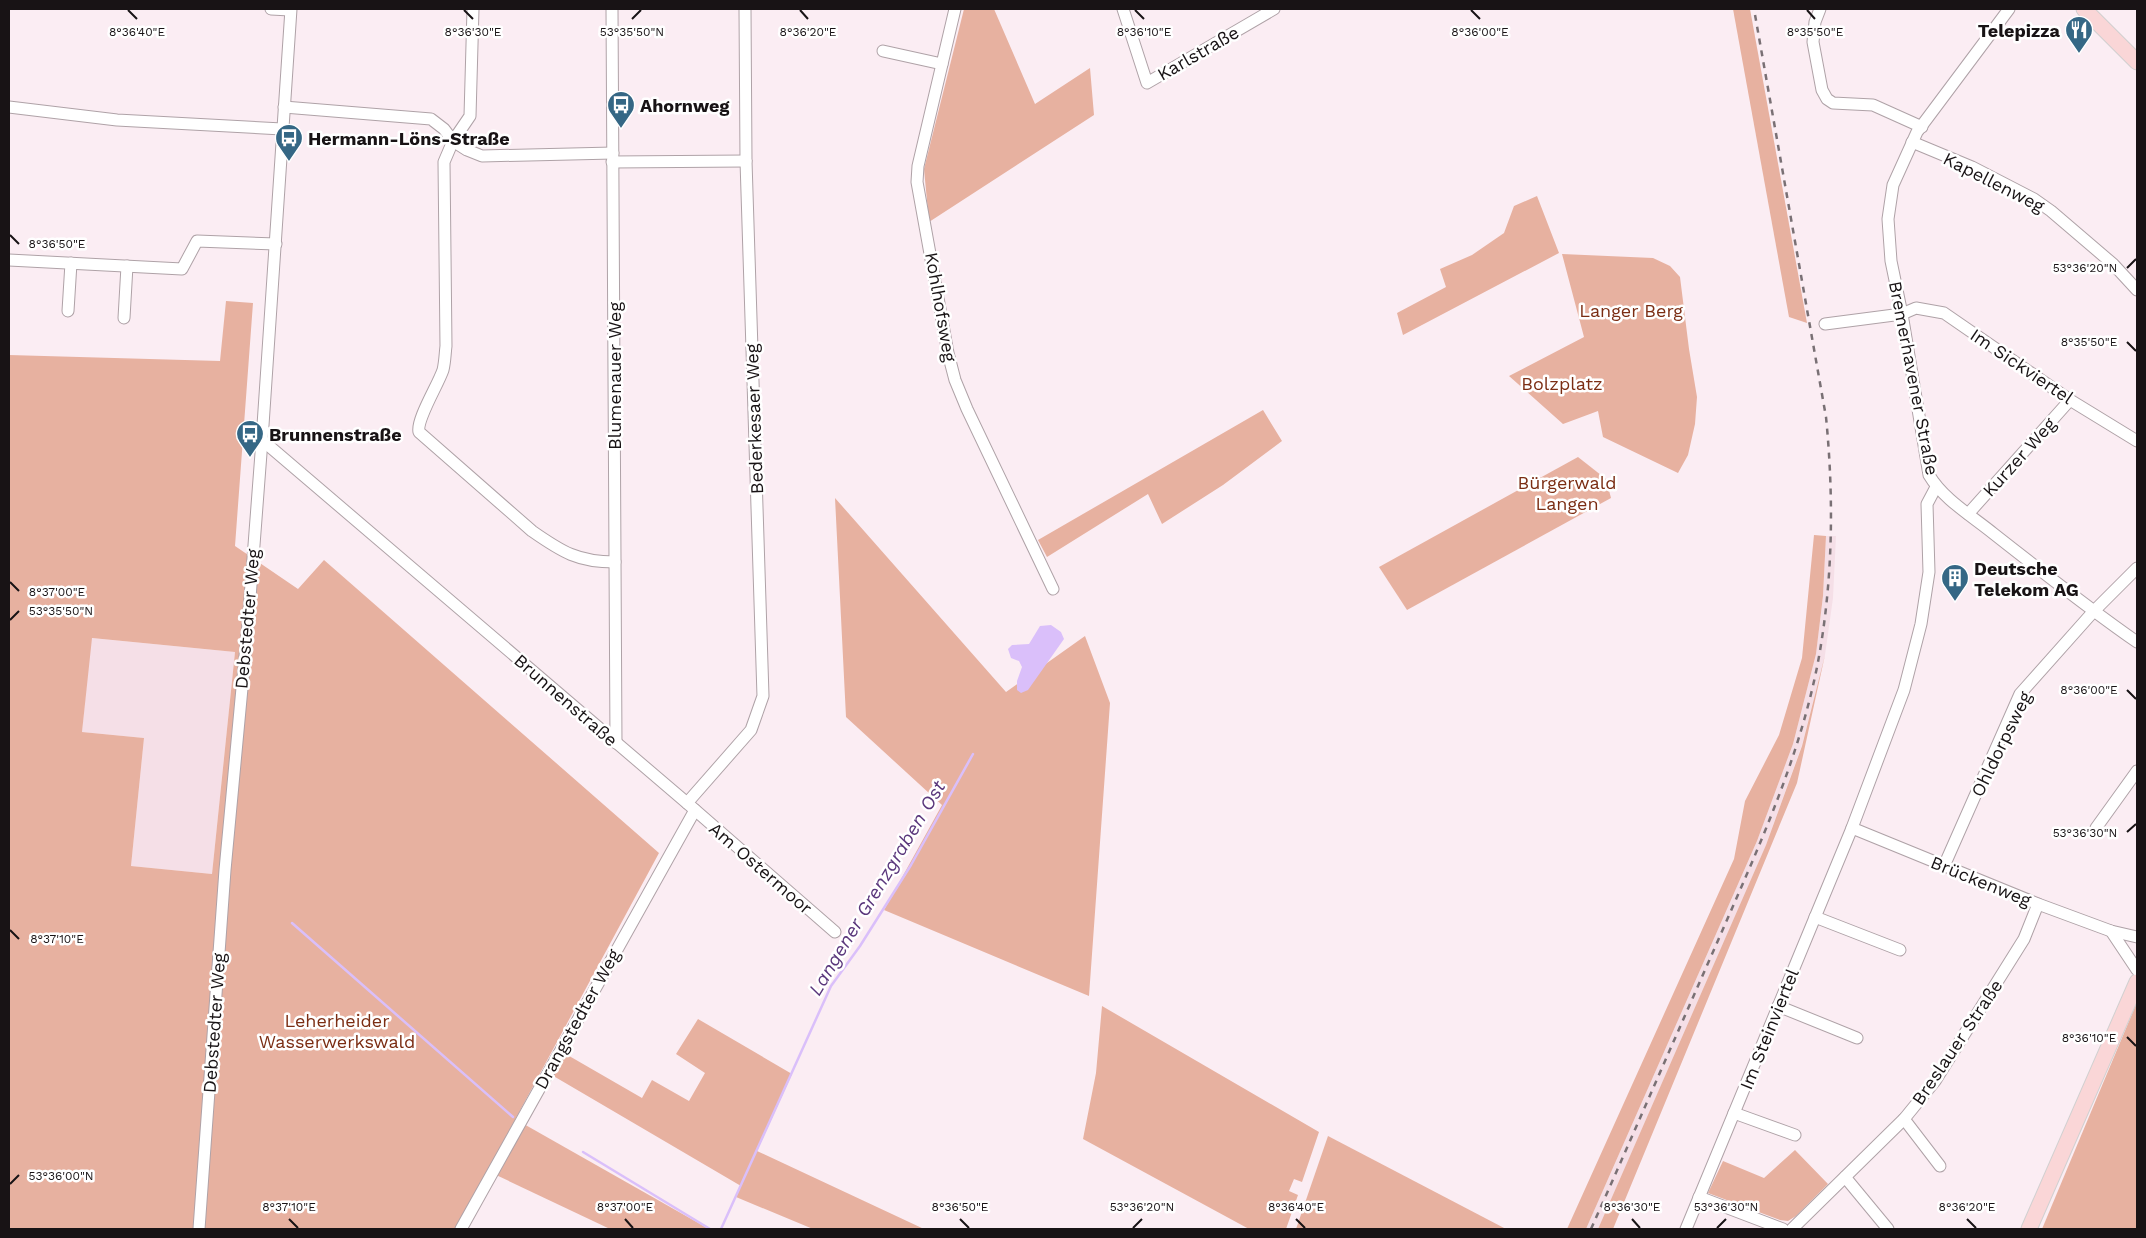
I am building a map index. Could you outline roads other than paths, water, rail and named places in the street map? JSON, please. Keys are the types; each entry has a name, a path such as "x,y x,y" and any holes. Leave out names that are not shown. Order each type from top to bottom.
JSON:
{"main road":[{"path":"2084,9 2137,62"},
{"path":"2028,1229 2137,982"}],"street":[{"path":"271,9 290,9"},
{"name":"Debstedter Weg","path":"199,1229 224,879 248,624 262,440 290,9"},
{"path":"473,9 470,116 453,141 444,162 446,346 444,368 419,421 419,432 532,531 552,545 572,556 586,560 615,562"},
{"name":"Blumenauer Weg","path":"612,9 616,743"},
{"name":"Bederkesaer Weg","path":"691,807 751,730 763,696 746,161 745,9"},
{"name":"Kohlhofsweg","path":"955,9 918,166 917,182 948,353 955,380 1053,589"},
{"name":"Karlstraße","path":"1123,9 1147,83 1274,9"},
{"path":"1820,9 1815,22 1813,42 1822,90 1826,99 1833,103 1873,106 1922,127"},
{"name":"Bremerhavener Straße","path":"1852,828 1904,690 1921,624 1929,572 1927,504 1936,486 1929,475 1902,314 1891,261 1888,219 1893,185 1912,142 2008,9"},
{"path":"883,51 942,64"},
{"path":"9,108 117,120 282,129"},
{"path":"284,108 431,119 444,129 453,141 467,150 482,156 746,161"},
{"name":"Kapellenweg","path":"1912,142 1972,167 2034,199 2051,211 2113,264 2137,290"},
{"path":"9,260 182,269 197,241 276,244"},
{"path":"68,311 71,263"},
{"path":"124,318 127,266"},
{"name":"Im Sickviertel","path":"1825,324 1902,314 1916,308 1944,313 2070,400 2137,441"},
{"name":"Kurzer Weg","path":"1968,514 2070,400"},
{"name":"Brunnenstraße","path":"262,440 691,807"},
{"path":"1936,486 1968,514 2093,612 2137,642"},
{"name":"Ohldorpsweg","path":"1944,866 2020,694 2093,612 2137,568"},
{"path":"2096,828 2137,771"},
{"name":"Am Ostermoor","path":"691,807 835,932"},
{"name":"Drangstedter Weg","path":"461,1229 691,807"},
{"name":"Brückenweg","path":"1852,828 2038,904 2111,931 2137,937"},
{"name":"Im Steinviertel","path":"1686,1229 1852,828"},
{"name":"Breslauer Straße","path":"1792,1229 1904,1119 1935,1081 2024,939 2038,904"},
{"path":"1815,917 1900,950"},
{"path":"2111,931 2137,970"},
{"path":"1778,1006 1857,1038"},
{"path":"1734,1113 1794,1135"},
{"path":"1904,1119 1940,1166"},
{"path":"1845,1177 1888,1229"},
{"path":"1699,1198 1783,1229"}],"waterway":[{"name":"Langener Grenzgraben Ost","path":"721,1229 831,986 860,946 911,865 973,754"},
{"path":"292,923 513,1117"},
{"path":"583,1152 710,1229"}],"railway":[{"path":"1591,1229 1775,806 1800,735 1810,699 1823,632 1831,540 1829,448 1826,417 1754,9"}],"place":[{"name":"Telepizza","path":"2079,54"},
{"name":"Ahornweg","path":"621,129"},
{"name":"Hermann-Löns-Straße","path":"289,162"},
{"name":"Brunnenstraße","path":"250,458"},
{"name":"Deutsche Telekom AG","path":"1955,602"}],"park label":[{"name":"Langer Berg","path":"1631,310"},
{"name":"Bolzplatz","path":"1562,383"},
{"name":"Bürgerwald Langen","path":"1567,492"},
{"name":"Leherheider Wasserwerkswald","path":"337,1030"}]}
